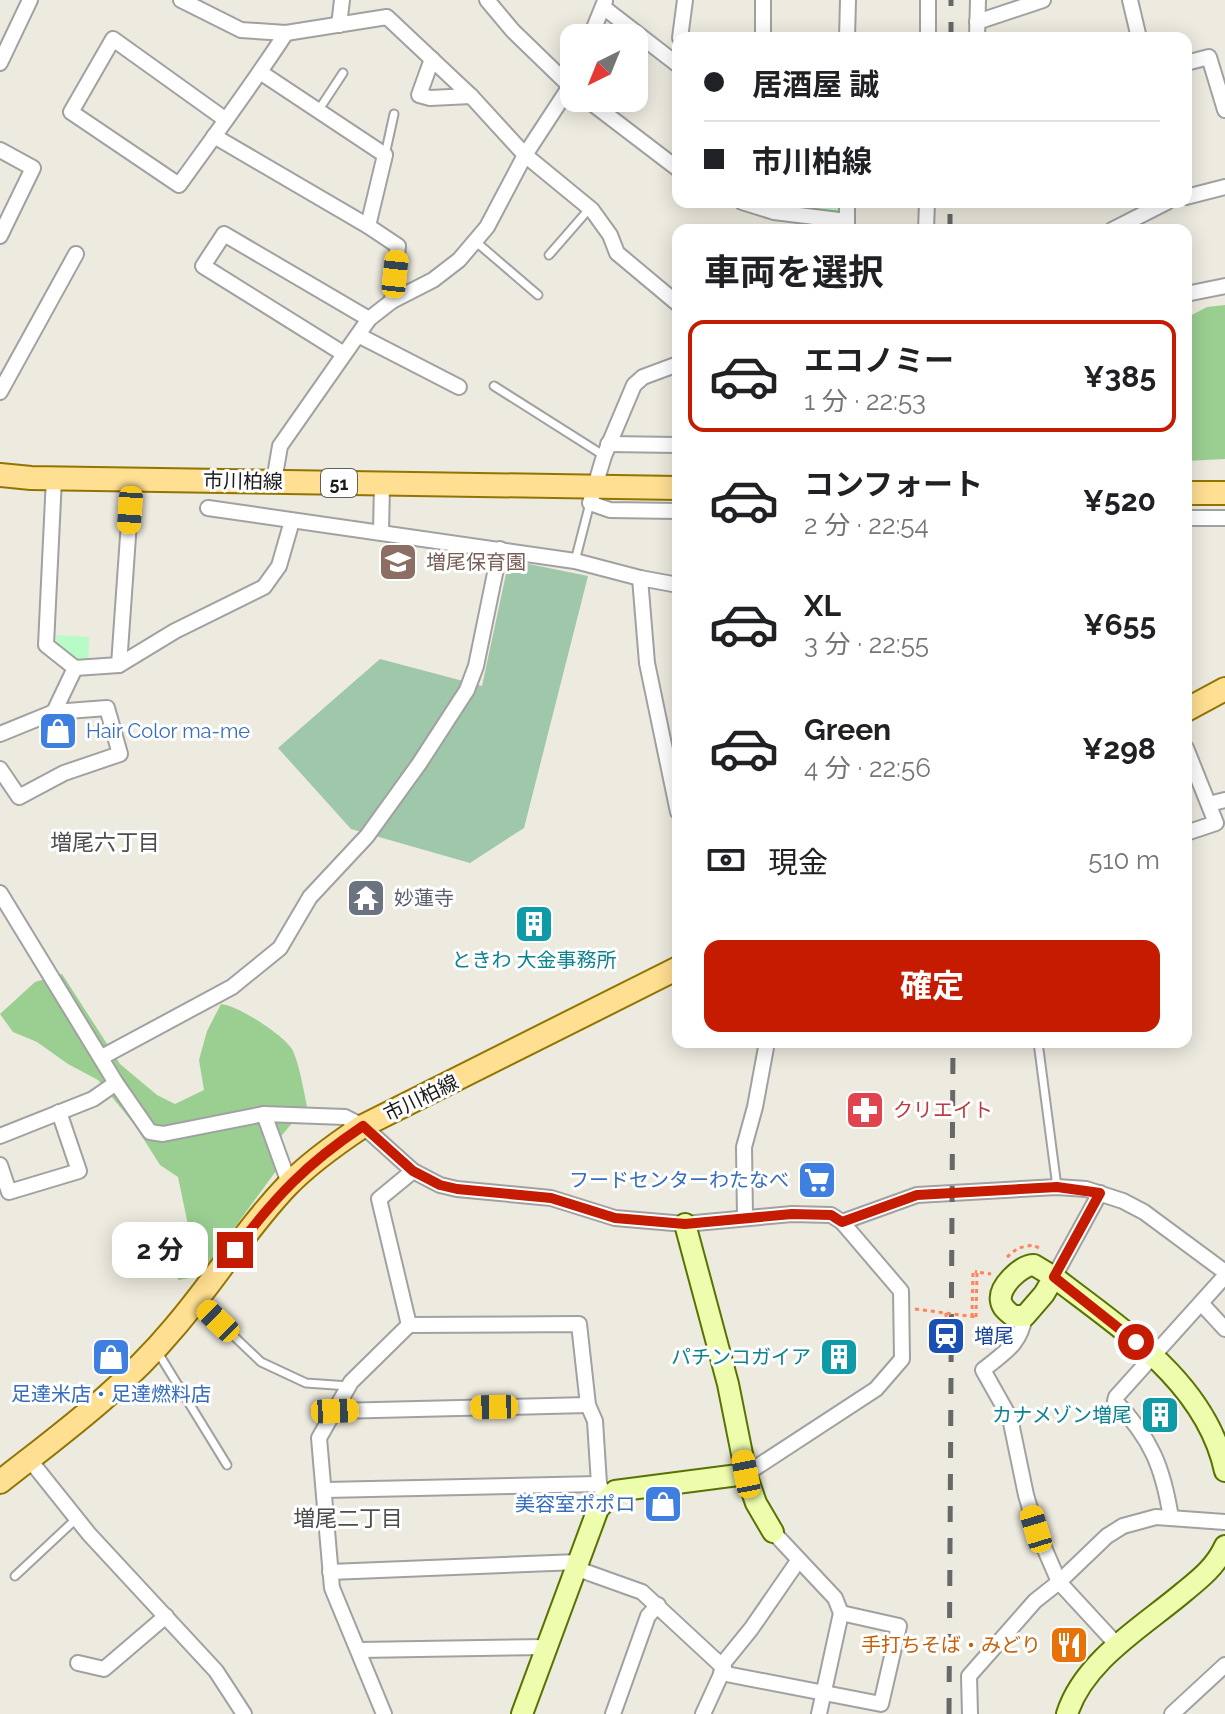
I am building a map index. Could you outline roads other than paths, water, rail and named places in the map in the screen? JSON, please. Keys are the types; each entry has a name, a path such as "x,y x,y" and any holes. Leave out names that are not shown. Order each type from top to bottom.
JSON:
{"main road":[{"name":"市川柏線","path":"0,475 382,484 592,495 672,488"},
{"path":"1192,493 1225,493"},
{"path":"1192,707 1225,689"},
{"name":"市川柏線","path":"0,1482 102,1401 156,1349 289,1183 325,1153 363,1126 672,971"}],"street":[{"path":"0,63 30,0"},
{"path":"181,0 241,30 286,33 387,17 471,96 525,155 590,208 610,235 617,253 672,299"},
{"path":"339,25 342,0"},
{"path":"487,0 513,31 560,74"},
{"path":"681,32 685,0"},
{"path":"763,0 763,32"},
{"path":"847,32 848,0"},
{"path":"928,0 928,32"},
{"path":"977,32 978,0"},
{"path":"977,22 1043,0"},
{"path":"1130,0 1137,32"},
{"path":"596,24 604,4 672,56"},
{"path":"226,120 113,39 71,112 179,185 226,120 260,72 286,33"},
{"path":"1192,61 1209,57 1225,110"},
{"path":"432,59 419,95 430,98 471,96"},
{"path":"260,72 385,155 368,226"},
{"path":"274,481 280,446 369,319 392,301 449,269 475,241 487,227 525,155 560,105"},
{"path":"603,112 672,164"},
{"path":"214,136 398,246 392,301"},
{"path":"0,150 33,168 0,236"},
{"path":"1192,195 1225,187"},
{"path":"761,208 806,224"},
{"path":"1124,224 1155,208"},
{"path":"344,354 203,266 224,234 369,319"},
{"path":"0,392 76,254"},
{"path":"1192,293 1225,286"},
{"path":"358,335 459,387"},
{"path":"672,366 643,377 634,385 606,450 592,495 600,509 672,511"},
{"path":"606,450 672,445"},
{"path":"54,478 46,645 75,668 119,665 175,631 264,587 279,566 292,521"},
{"path":"119,665 132,479"},
{"path":"381,533 382,484"},
{"path":"208,508 575,561 672,584"},
{"path":"1192,518 1225,518"},
{"path":"102,1057 232,987 280,948 310,897 367,836 467,690 476,666 500,549"},
{"path":"640,578 647,663 672,783"},
{"path":"54,712 75,668"},
{"path":"0,734 54,712 107,708 120,754 64,773 19,797 0,769"},
{"path":"1192,763 1216,823 1192,831"},
{"path":"1209,804 1225,800"},
{"path":"0,893 116,1083 150,1132 163,1134 264,1114 345,1117 363,1126 413,1171 440,1185 457,1189 551,1198 615,1218 685,1224 792,1214 831,1215 842,1222 901,1291 902,1359 876,1389 746,1474 615,1491 325,1490"},
{"path":"745,1217 744,1147 766,1048"},
{"path":"0,1136 93,1099 116,1083"},
{"path":"0,1165 9,1192 79,1171 59,1112"},
{"path":"264,1114 289,1183"},
{"path":"409,1325 379,1199 413,1171"},
{"path":"842,1222 917,1195 1057,1187 1100,1193 1144,1212 1225,1274 1115,1401 1144,1432 1158,1461 1171,1518"},
{"path":"1100,1193 1044,1294 1025,1316 1016,1343 983,1370 1010,1418 1029,1507 1059,1582 1118,1646"},
{"path":"685,1224 728,1384 746,1474 756,1503 773,1532 835,1598 841,1613 819,1714"},
{"path":"1025,1316 1013,1316 1004,1308 1000,1297 1028,1265 1040,1267 1172,1374 1198,1408 1217,1445 1225,1471"},
{"path":"1201,1303 1225,1329"},
{"path":"384,1714 332,1588 319,1438 349,1386 409,1325 579,1324 588,1405 595,1421 603,1491 522,1714"},
{"path":"335,1411 588,1405"},
{"path":"29,1459 76,1519 216,1671 244,1714"},
{"path":"970,1714 969,1676 1035,1601 1107,1536 1123,1526 1156,1517 1225,1522"},
{"path":"1067,1714 1070,1703 1086,1678 1118,1646 1210,1570 1225,1546"},
{"path":"703,1714 721,1670 798,1561"},
{"path":"330,1572 576,1565 642,1592 721,1670 881,1704 899,1626 841,1613"},
{"path":"613,1714 648,1616 658,1605"},
{"path":"78,1663 104,1669 166,1616"},
{"path":"359,1650 547,1647"},
{"path":"1172,1714 1225,1665"}],"lane":[{"path":"318,111 343,73"},
{"path":"385,155 394,114"},
{"path":"549,255 590,208"},
{"path":"475,241 538,295"},
{"path":"494,386 606,450"},
{"path":"575,561 592,495"},
{"path":"1039,1048 1057,1187"},
{"path":"196,1300 261,1362 306,1383 349,1386"},
{"path":"156,1349 227,1465"},
{"path":"15,1576 76,1519"}],"railway":[{"path":"951,0 951,32"},
{"path":"950,208 950,224"},
{"path":"949,1714 953,1048"}],"place":[{"name":"増尾保育園","path":"398,562"},
{"name":"Hair Color ma-me","path":"58,731"},
{"name":"妙蓮寺","path":"366,898"},
{"name":"ときわ 大金事務所","path":"534,924"},
{"name":"クリエイト","path":"865,1110"},
{"name":"フードセンターわたなべ","path":"817,1180"},
{"name":"増尾","path":"946,1336"},
{"name":"足達米店・足達燃料店","path":"111,1357"},
{"name":"パチンコガイア","path":"839,1357"},
{"name":"カナメゾン増尾","path":"1160,1415"},
{"name":"美容室ポポロ","path":"663,1504"},
{"name":"手打ちそば・みどり","path":"1069,1645"}],"district":[{"name":"増尾六丁目","path":"105,842"},
{"name":"増尾二丁目","path":"348,1518"}]}
